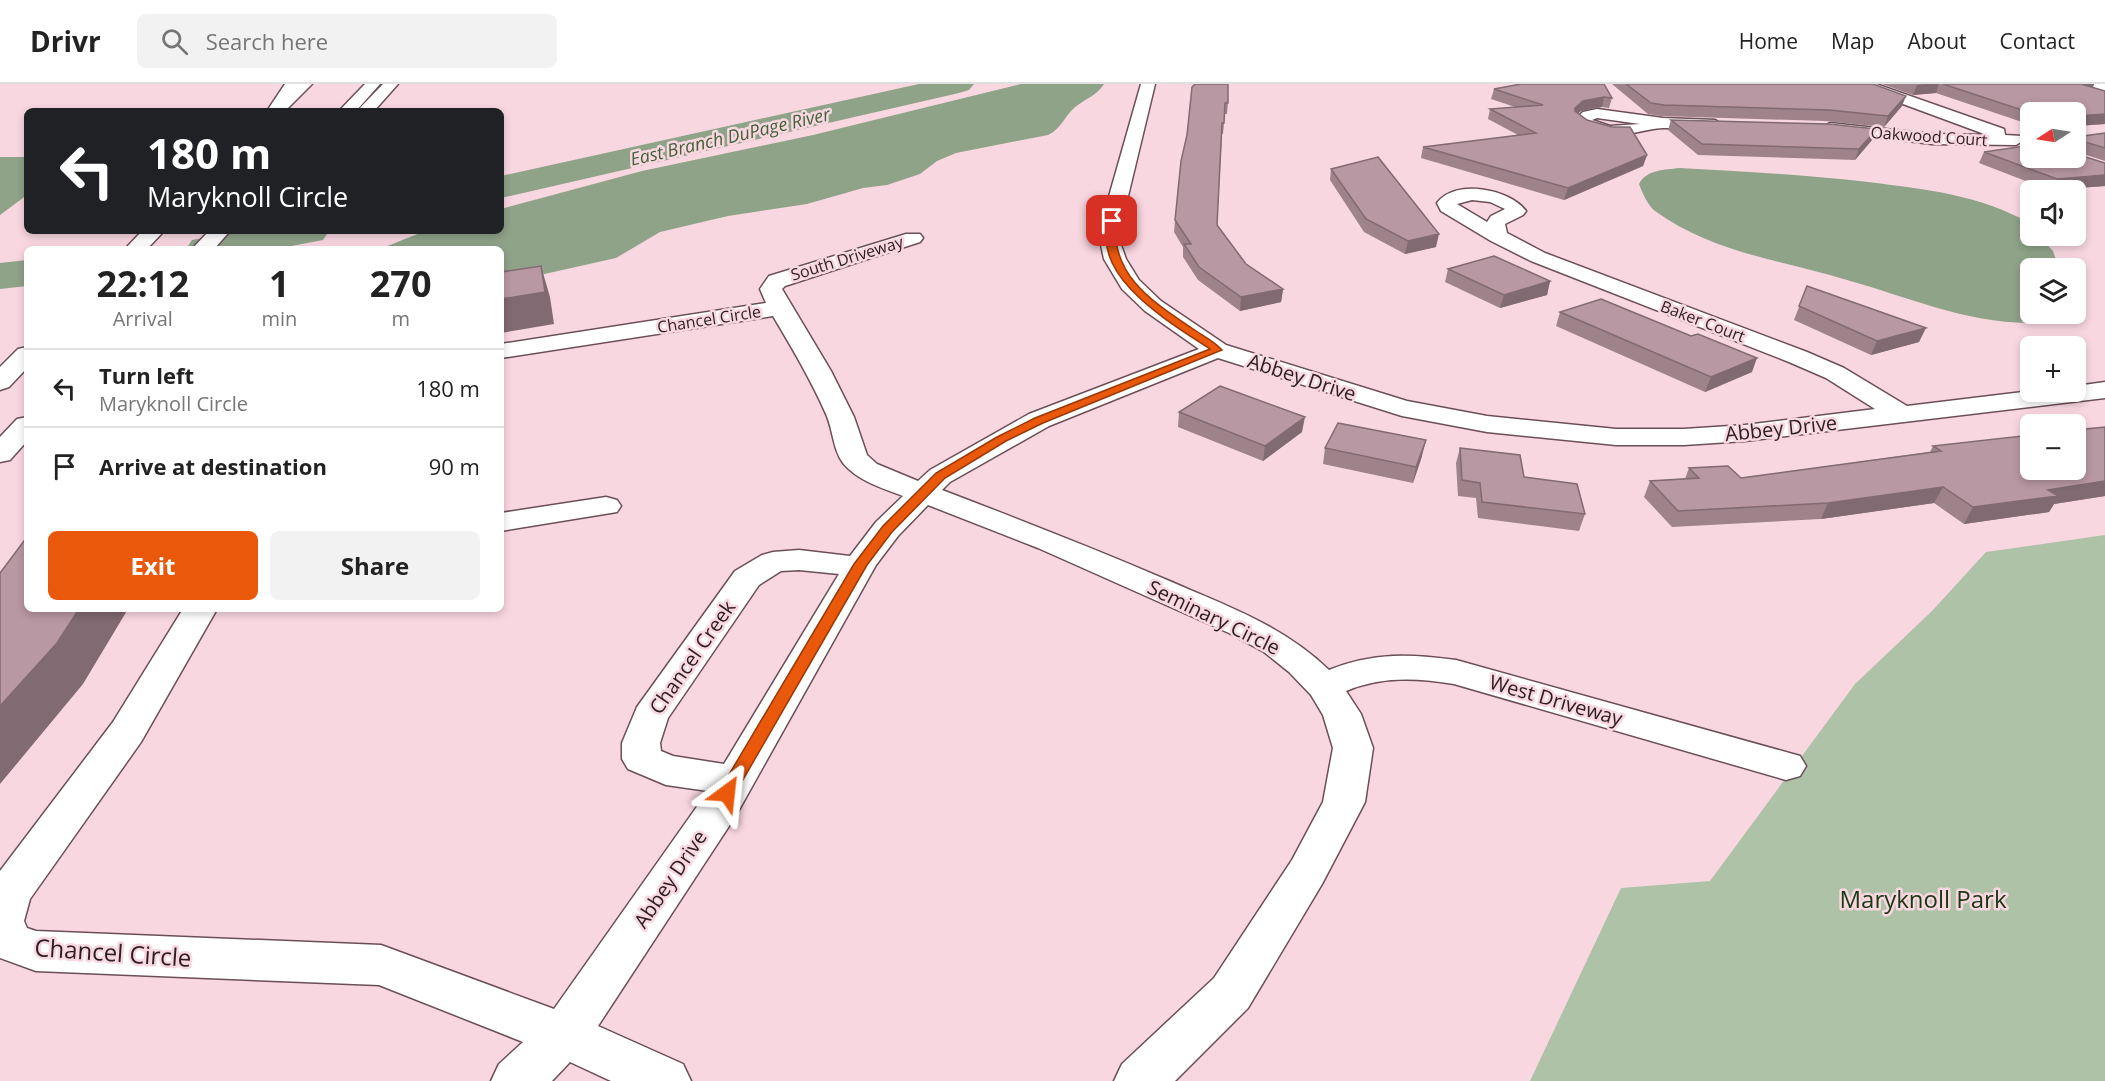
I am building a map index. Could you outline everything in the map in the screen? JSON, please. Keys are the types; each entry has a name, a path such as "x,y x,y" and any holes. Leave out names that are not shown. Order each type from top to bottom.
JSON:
{"main road":[{"path":"278,108 292,84"},
{"path":"279,108 305,84"},
{"path":"350,108 373,84"},
{"path":"368,108 391,84"},
{"path":"1149,84 1112,221 1111,245 1114,259 1130,284 1153,306 1217,350"},
{"path":"1862,84 2020,141"},
{"path":"2090,84 2105,88"},
{"path":"1661,123 1729,125"},
{"name":"Oakwood Court","path":"1816,128 1932,139 2020,142"},
{"path":"138,246 151,234"},
{"name":"Baker Court","path":"1498,237 1538,257 1835,373 1903,415"},
{"name":"South Driveway","path":"780,308 771,289 777,281 913,238"},
{"name":"Chancel Circle","path":"504,351 780,308 818,371 841,417 854,458 867,470 923,493"},
{"name":"Abbey Drive","path":"517,1081 564,1035 648,913 735,780 859,567 887,529 940,476 1039,420 1217,350 1402,408 1487,424 1554,433 1616,437 1684,437 1745,433 2105,390"},
{"path":"0,382 24,357"},
{"path":"0,454 24,428"},
{"name":"Seminary Circle","path":"923,493 1049,541 1241,625 1281,648 1302,664 1324,686 1342,714 1353,748 1344,802 1307,872 1231,993 1140,1081"},
{"path":"504,522 606,506"},
{"name":"Chancel Creek","path":"735,780 666,770 642,759 641,743 650,716 747,578 773,562 799,560 859,567"},
{"name":"Chancel Circle","path":"198,612 127,732 9,892 1,921 9,941 36,951 381,965 564,1035"},
{"name":"West Driveway","path":"1324,686 1361,671 1414,666 1456,672 1786,766"},
{"path":"564,1035 665,1081"}],"green space":[{"name":"Maryknoll Park","path":"2105,535 2105,1081 1530,1081 1621,888 1710,881 1855,684 1932,611 1986,552"}],"shaded area":[{"path":"1021,84 1104,84 1098,92 1074,108 1056,130 1048,135 956,153 937,161 920,174 887,185 863,188 807,204 728,216 660,232 616,258 540,275 504,279 504,246 388,246 418,234 504,234 504,208 642,171 813,135"},
{"path":"0,157 24,157 24,197 0,215"},
{"path":"1679,168 1821,177 1910,187 1952,195 1993,206 2020,218 2020,246 2048,246 2055,258 2020,258 2020,322 1976,317 1748,254 1700,237 1677,225 1650,206 1639,184 1647,175"}],"building":[{"path":"1195,84 1228,84 1228,103 1225,103 1224,123 1222,123 1217,225 1246,264 1283,289 1241,297 1199,267 1184,244 1191,244 1175,220 1181,161 1187,135 1192,87"},
{"path":"1521,84 1604,84 1612,98 1604,97 1583,101 1575,108 1575,111 1587,120 1612,127 1630,127 1647,155 1568,188 1423,147 1536,133 1490,109 1543,105 1494,89"},
{"path":"1626,84 1873,84 1906,96 1888,116 1829,110 1664,105 1651,103"},
{"path":"1943,84 2081,84 2105,91 2105,114 2086,115 2086,102 2020,102 2020,109"},
{"path":"1671,120 1829,124 1877,129 1859,149 1702,144"},
{"path":"2105,133 2105,148 2086,142 2086,136"},
{"path":"2020,147 2020,165 1984,152"},
{"path":"1378,157 1439,234 1408,241 1366,219 1331,169"},
{"path":"2086,157 2105,163 2105,175 2057,179 2027,168 2086,168"},
{"path":"1494,256 1550,281 1504,295 1448,269"},
{"path":"541,266 545,292 504,299 504,272"},
{"path":"1807,286 1926,328 1877,341 1799,306"},
{"path":"1601,299 1691,336 1698,334 1757,358 1711,377 1560,312"},
{"path":"1220,386 1305,417 1265,446 1179,412"},
{"path":"1338,423 1426,440 1416,467 1325,448"},
{"path":"2105,427 2105,481 2048,490 2058,496 1973,507 1943,487 1828,503 1678,511 1650,481 1699,478 1689,468 1728,466 1741,478 1941,451 1933,446 2020,436 2020,480 2086,480 2086,429"},
{"path":"1460,448 1520,455 1524,477 1577,484 1585,514 1482,502 1480,483 1462,480"},
{"path":"24,541 24,612 77,612 57,643 0,706 0,573"}],"waterway":[{"name":"East Branch DuPage River","path":"504,186 959,84"},
{"name":"East Branch DuPage River","path":"224,246 292,234"},
{"name":"East Branch DuPage River","path":"0,276 24,273"}],"route":[{"path":"727,793 861,564 887,529 940,476 1039,420 1217,350 1170,319 1130,284 1114,259 1110,237 1112,221"}]}
